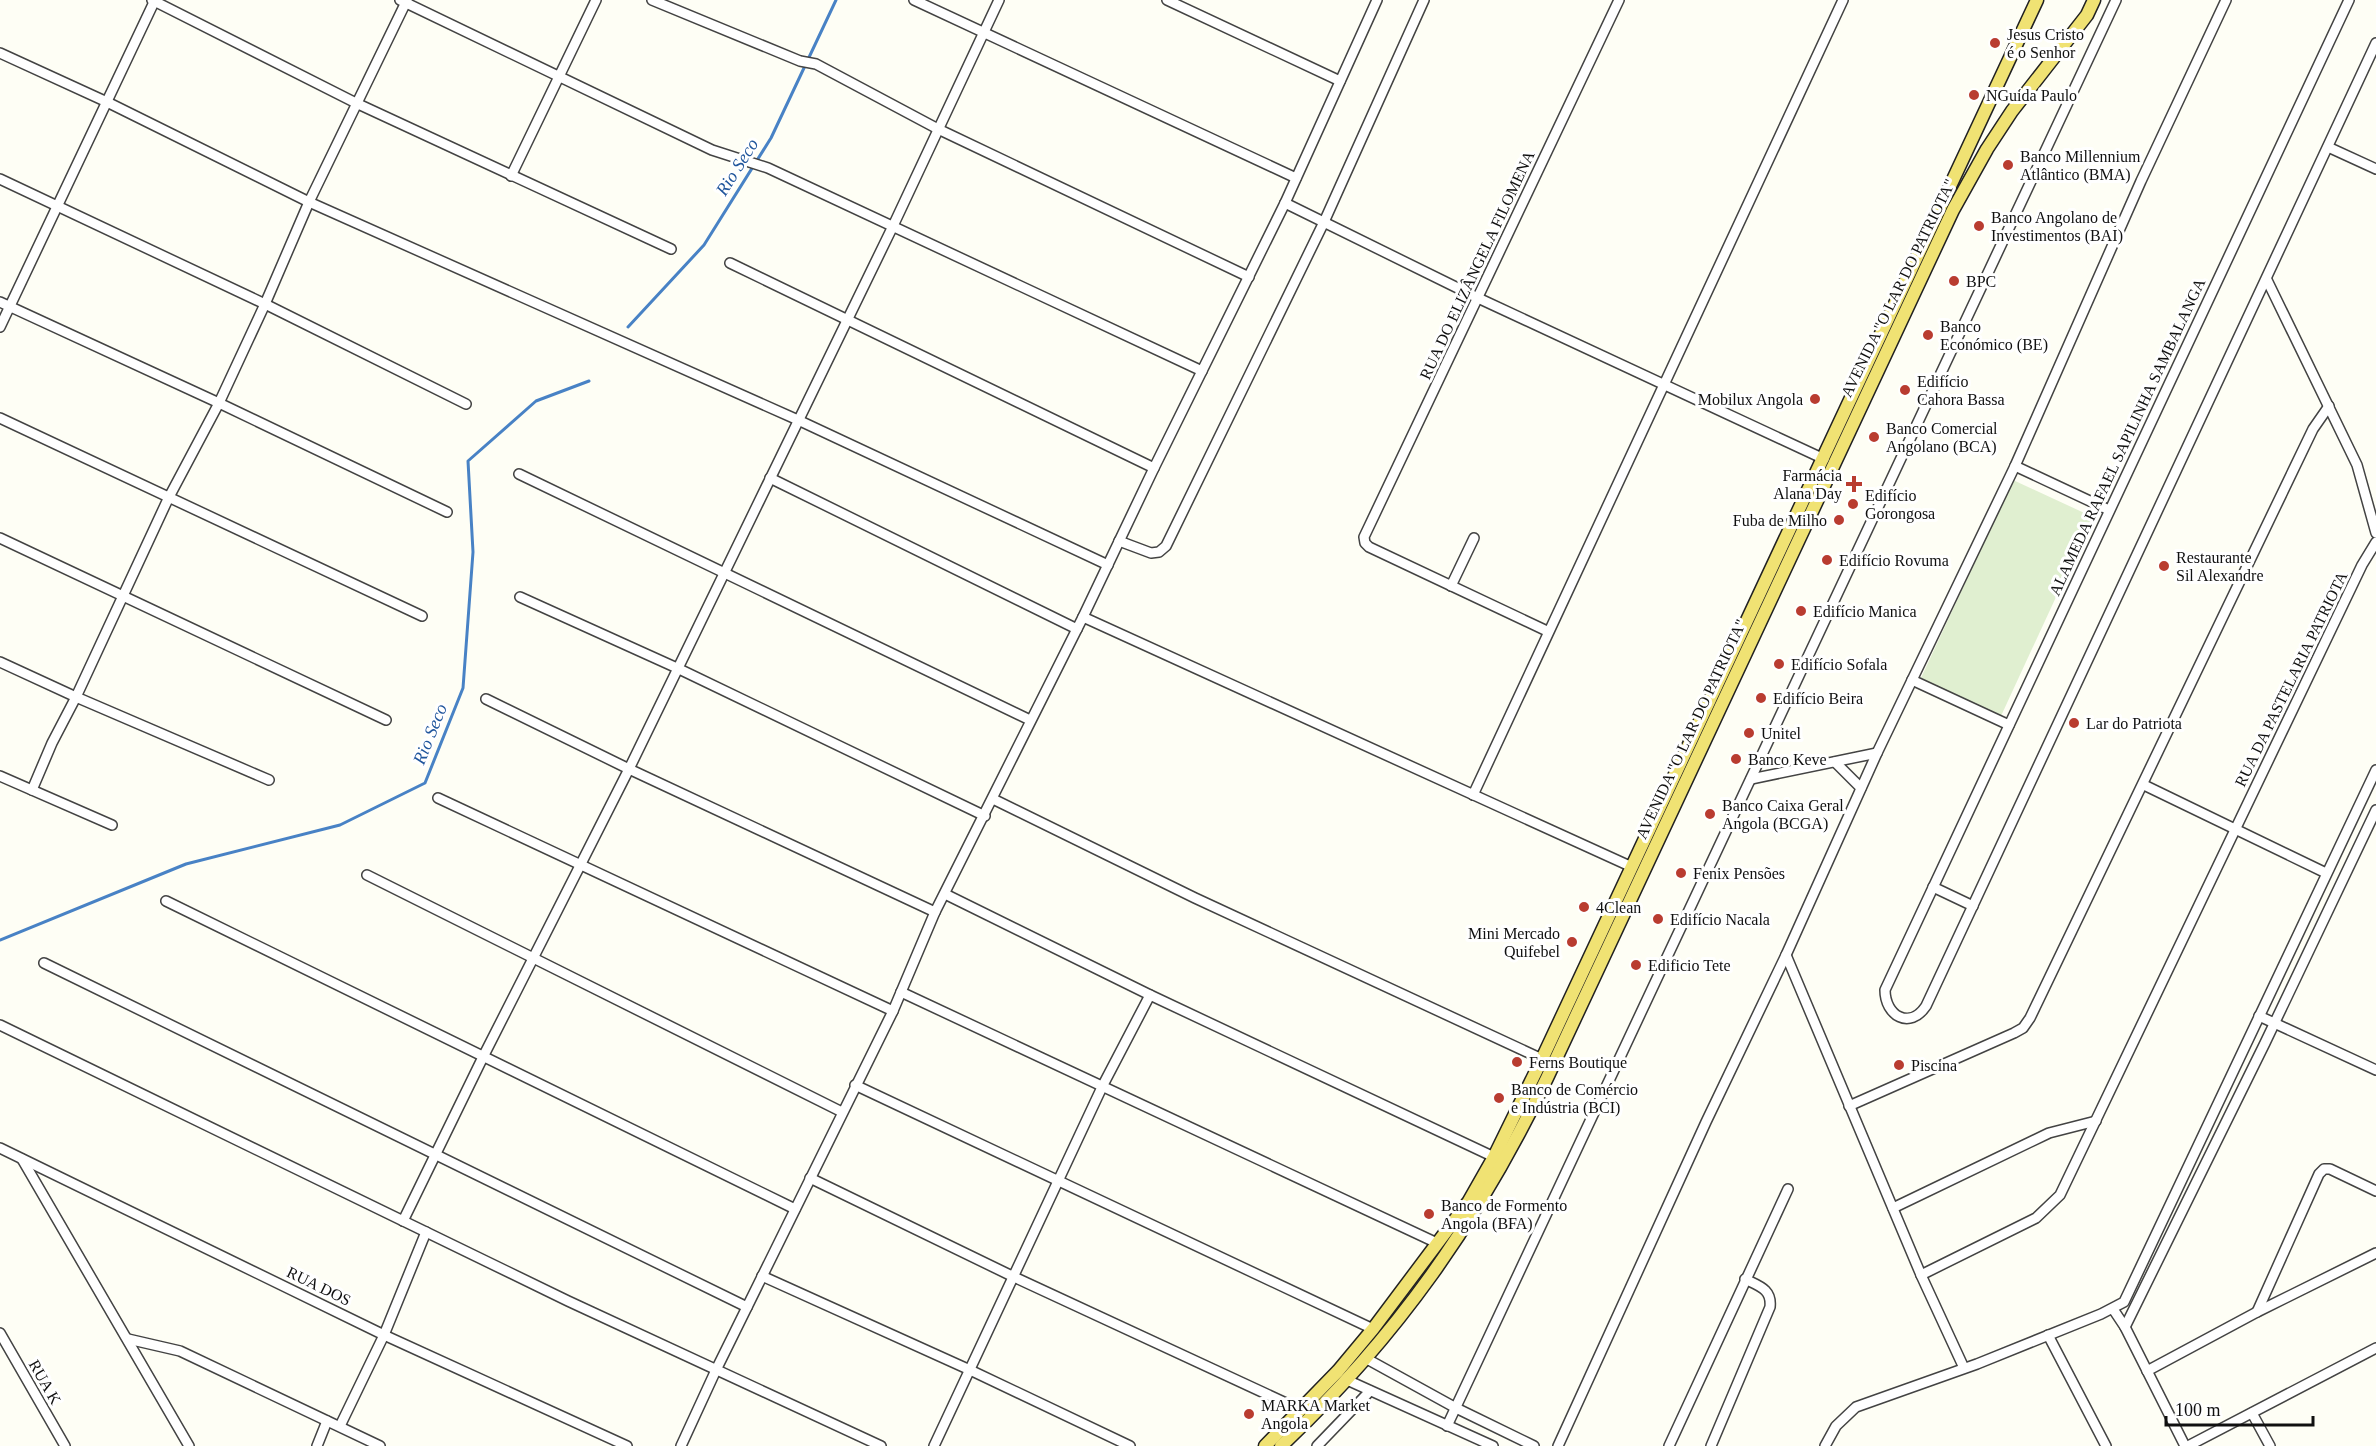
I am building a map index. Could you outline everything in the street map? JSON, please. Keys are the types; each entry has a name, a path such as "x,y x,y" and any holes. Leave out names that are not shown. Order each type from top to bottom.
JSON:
{"main road":[{"name":"AVENIDA \"O LAR DO PATRIOTA\"","path":"1265,1446 1338,1371 1373,1329 1468,1200 1494,1157 1824,459 2037,0"},
{"name":"AVENIDA \"O LAR DO PATRIOTA\"","path":"1281,1446 1367,1359 1440,1264 1491,1185 1524,1126 1953,210 1987,149 2012,111 2087,15 2094,0"}],"street":[{"path":"0,327 154,0 356,103 671,249"},
{"path":"511,176 596,0"},
{"path":"652,0 801,61 816,64 938,129 1249,277"},
{"path":"914,0 1296,178"},
{"path":"403,1221 629,769 893,226 999,0"},
{"path":"1167,0 1340,81"},
{"path":"681,1446 901,993 935,912 985,816 1285,203 1377,0"},
{"path":"1119,541 1151,553 1159,552 1166,546 1324,222 1424,0"},
{"name":"RUA DO ELIZÂNGELA FILOMENA","path":"1451,586 1369,547 1364,537 1619,0"},
{"path":"1473,795 1547,631 1843,0"},
{"path":"1447,1426 2116,0"},
{"path":"1558,1446 1706,1122 1786,955 1877,753 2015,466 2141,181 2226,0"},
{"name":"ALAMEDA RAFAEL SAPILINHA SAMBALANGA","path":"2349,0 1886,990 1887,1004 1896,1015 1909,1018 1922,1012 2267,280 2376,43"},
{"path":"32,790 168,499 219,403 309,202 404,1 712,150 768,168 1202,371"},
{"path":"0,53 107,102 309,202 798,420 1108,565"},
{"path":"2328,147 2376,169"},
{"path":"0,179 265,304 466,404"},
{"path":"1285,203 1478,298 1824,459"},
{"path":"730,263 1154,468"},
{"path":"2267,280 2357,465 2376,533"},
{"path":"0,302 447,512"},
{"path":"1849,1106 2023,1028 2030,1018 2144,785 2313,429 2329,406"},
{"path":"0,418 168,499 422,616"},
{"path":"2015,466 2109,510"},
{"path":"519,474 1030,720"},
{"path":"770,478 1077,629"},
{"path":"0,538 386,720"},
{"path":"1474,538 1451,586 1547,631"},
{"name":"RUA DA PASTELARIA PATRIOTA","path":"1921,1275 2036,1218 2060,1195 2362,565 2376,542"},
{"path":"520,597 677,668 985,816"},
{"path":"1083,617 1632,867"},
{"path":"0,662 269,780"},
{"path":"1912,680 2009,725"},
{"path":"486,699 629,769 935,912"},
{"path":"1751,779 1877,753"},
{"path":"1835,762 1861,788"},
{"path":"1825,1446 1836,1426 1856,1407 1964,1368 2113,1309 2124,1302 2376,770"},
{"path":"0,776 112,825"},
{"path":"2144,785 2326,873"},
{"path":"438,798 892,1011"},
{"path":"993,799 1195,898 1542,1059"},
{"path":"2125,1327 2376,810"},
{"path":"367,875 842,1112"},
{"path":"1933,888 1973,906"},
{"path":"945,894 1150,995 1494,1157"},
{"path":"166,901 795,1209"},
{"path":"1786,955 1921,1275 1964,1368"},
{"path":"44,963 747,1307"},
{"path":"901,993 1103,1085 1437,1243"},
{"path":"934,1446 1103,1085 1150,995"},
{"path":"2259,1016 2374,1066"},
{"path":"0,1025 426,1232 881,1446"},
{"path":"855,1086 1373,1329"},
{"path":"1893,1208 2049,1133 2096,1121"},
{"name":"RUA DOS","path":"0,1148 384,1335 627,1446"},
{"path":"22,1159 189,1446"},
{"path":"2257,1312 2319,1174 2324,1169 2330,1169 2376,1191"},
{"path":"810,1178 1301,1410"},
{"path":"1669,1446 1788,1188"},
{"path":"340,1426 384,1335 426,1232"},
{"path":"2147,1371 2376,1252"},
{"path":"762,1276 970,1370 1130,1446"},
{"path":"1711,1446 1770,1307 1771,1298 1766,1289 1745,1279"},
{"path":"2113,1309 2189,1445 2206,1442 2252,1413 2376,1348"},
{"name":"RUA K","path":"0,1333 65,1446"},
{"path":"2048,1335 2106,1446"},
{"path":"128,1339 180,1351 380,1446"},
{"path":"1367,1359 1456,1408 1534,1446"},
{"path":"1347,1380 1493,1446"},
{"path":"1317,1446 1370,1391"},
{"path":"2252,1413 2270,1446"},
{"path":"317,1446 327,1421"}],"green space":[{"path":"2013,480 2093,517 2001,716 1921,678"}],"waterway":[{"name":"Rio Seco","path":"628,327 704,245 771,138 836,0"},
{"name":"Rio Seco","path":"0,940 186,864 340,825 425,783 463,688 473,552 468,461 536,401 589,381"}],"place":[{"name":"Jesus Cristo é o Senhor","path":"1995,43"},
{"name":"NGuida Paulo","path":"1974,95"},
{"name":"Banco Millennium Atlântico (BMA)","path":"2008,165"},
{"name":"Banco Angolano de Investimentos (BAI)","path":"1979,226"},
{"name":"BPC","path":"1954,281"},
{"name":"Banco Económico (BE)","path":"1928,335"},
{"name":"Edifício Cahora Bassa","path":"1905,390"},
{"name":"Mobilux Angola","path":"1815,399"},
{"name":"Banco Comercial Angolano (BCA)","path":"1874,437"},
{"name":"Farmácia Alana Day","path":"1854,484"},
{"name":"Edifício Gorongosa","path":"1853,504"},
{"name":"Fuba de Milho","path":"1839,520"},
{"name":"Edifício Rovuma","path":"1827,560"},
{"name":"Restaurante Sil Alexandre","path":"2164,566"},
{"name":"Edifício Manica","path":"1801,611"},
{"name":"Edifício Sofala","path":"1779,664"},
{"name":"Edifício Beira","path":"1761,698"},
{"name":"Lar do Patriota","path":"2074,723"},
{"name":"Unitel","path":"1749,733"},
{"name":"Banco Keve","path":"1736,759"},
{"name":"Banco Caixa Geral Angola (BCGA)","path":"1710,814"},
{"name":"Fenix Pensões","path":"1681,873"},
{"name":"4Clean","path":"1584,907"},
{"name":"Edifício Nacala","path":"1658,919"},
{"name":"Mini Mercado Quifebel","path":"1572,942"},
{"name":"Edificio Tete","path":"1636,965"},
{"name":"Ferns Boutique","path":"1517,1062"},
{"name":"Piscina","path":"1899,1065"},
{"name":"Banco de Comércio e Indústria (BCI)","path":"1499,1098"},
{"name":"Banco de Formento Angola (BFA)","path":"1429,1214"},
{"name":"MARKA Market Angola","path":"1249,1414"}]}
